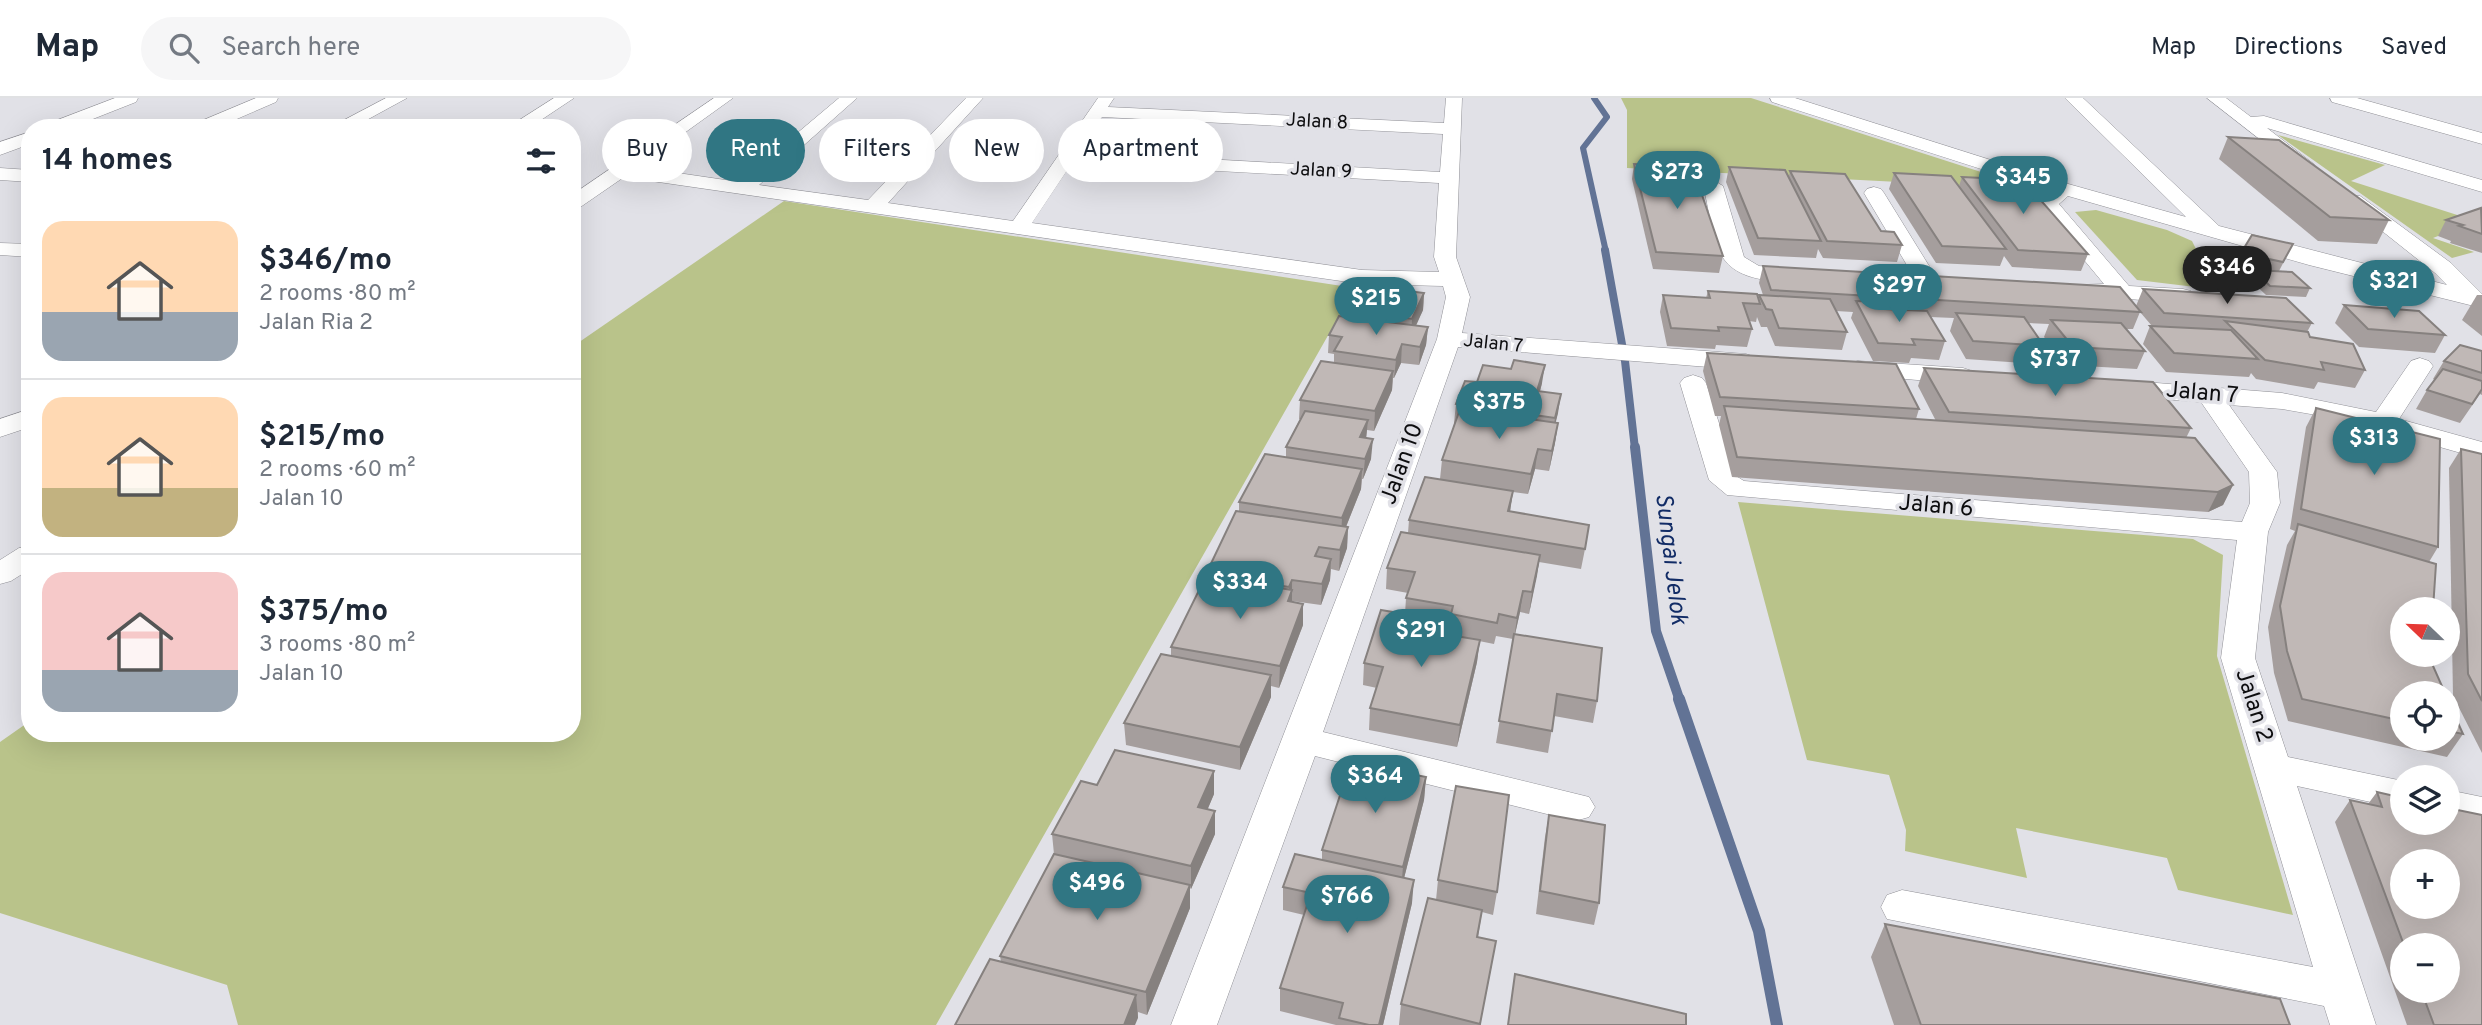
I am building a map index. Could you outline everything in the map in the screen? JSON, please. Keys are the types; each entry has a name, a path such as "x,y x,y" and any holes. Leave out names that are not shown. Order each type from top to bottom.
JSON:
{"street":[{"path":"76,119 130,98"},
{"path":"221,119 270,98"},
{"path":"356,119 399,98"},
{"path":"531,119 566,98"},
{"path":"692,122 725,98"},
{"path":"742,189 849,98"},
{"path":"873,207 975,98"},
{"name":"Jalan 10","path":"1195,1025 1448,339 1458,297 1445,257 1454,98"},
{"path":"1778,98 2065,189 2214,232 2478,300"},
{"path":"2073,98 2214,232"},
{"path":"2215,98 2443,268 2478,300"},
{"path":"2338,98 2482,139"},
{"name":"Jalan 8","path":"1102,105 1452,129"},
{"path":"2238,114 2482,186"},
{"path":"0,149 21,141"},
{"name":"Jalan 9","path":"1223,166 1449,178"},
{"path":"1018,228 1058,169"},
{"path":"0,174 21,175"},
{"path":"692,181 1362,277 1454,279"},
{"path":"581,198 606,182"},
{"path":"1713,186 1735,261 1745,269 1772,274 1824,277"},
{"path":"2065,189 2047,203 2122,292"},
{"path":"1874,193 1928,282"},
{"path":"0,249 21,250"},
{"path":"1902,281 1956,283"},
{"path":"2053,288 2199,298"},
{"name":"Jalan 7","path":"1448,339 1537,348 1774,364"},
{"path":"2384,422 2420,366"},
{"path":"1829,368 1981,377"},
{"name":"Jalan 6","path":"1693,383 1723,480 1737,489 2253,532"},
{"name":"Jalan 7","path":"2089,385 2282,401 2349,413 2482,451"},
{"name":"Jalan 2","path":"2208,394 2263,472 2265,503 2253,532 2238,658 2348,1008"},
{"path":"0,429 21,421"},
{"path":"0,575 21,561"},
{"path":"1302,740 1575,807"},
{"path":"2273,767 2390,792"},
{"path":"2460,806 2482,811"},
{"path":"1902,907 2348,1008"}],"green space":[{"path":"1621,98 1751,98 2034,189 1627,168 1627,110"},
{"path":"2278,135 2385,165 2351,181 2476,221 2433,238 2474,252 2452,258"},
{"path":"784,201 1355,288 936,1025 238,1025 227,985 0,913 0,742 21,727 21,742 581,742 581,341"},
{"path":"2096,210 2167,230 2192,241 2212,281 2212,289 2137,280 2075,212"},
{"path":"1738,502 2193,539 2223,555 2217,656 2293,915 2178,890 2167,858 2016,828 2027,878 1905,851 1906,830 1889,775 1807,760"}],"building":[{"path":"2228,137 2279,140 2389,220 2330,217"},
{"path":"1634,164 1692,166 1723,256 1656,252"},
{"path":"1729,167 1785,170 1821,241 1758,238"},
{"path":"1790,171 1845,174 1881,231 1894,232 1902,245 1827,241"},
{"path":"1894,173 1951,176 2006,249 1942,246"},
{"path":"1962,177 2023,180 2088,254 2018,250"},
{"path":"2481,208 2482,234 2446,220"},
{"path":"2252,235 2293,244 2283,262 2241,253"},
{"path":"1763,266 2120,287 2141,312 1771,290"},
{"path":"2253,270 2292,272 2310,288 2270,286"},
{"path":"1369,286 1424,293 1412,319 1355,311"},
{"path":"2143,289 2286,298 2312,323 2164,313"},
{"path":"1708,291 1757,294 1760,304 1743,303 1752,329 1718,327 1719,331 1671,328 1663,295 1710,298"},
{"path":"1759,295 1830,299 1847,332 1779,328 1772,310 1766,309"},
{"path":"1856,301 1881,302 1884,309 1927,311 1945,341 1912,339 1915,345 1878,343"},
{"path":"2344,305 2419,311 2445,335 2368,329"},
{"path":"1956,313 2024,317 2044,346 1973,341"},
{"path":"1339,316 1428,327 1420,347 1402,344 1396,360 1334,351 1342,337 1329,335"},
{"path":"2051,320 2121,323 2145,351 2073,347"},
{"path":"2225,321 2308,332 2310,337 2353,344 2365,370 2321,362 2324,370 2265,360"},
{"path":"2150,326 2231,330 2258,359 2174,353"},
{"path":"2460,345 2482,351 2482,373 2444,361"},
{"path":"1707,353 1896,364 1919,409 1720,397"},
{"path":"1514,360 1545,365 1537,391 1561,394 1555,418 1456,404 1465,381 1477,382 1483,365 1511,369"},
{"path":"1321,361 1393,371 1375,411 1300,400"},
{"path":"1924,368 2153,382 2191,428 1949,412"},
{"path":"2443,369 2482,381 2482,389 2472,404 2427,390"},
{"path":"1724,406 2195,438 2233,485 2218,492 1737,457"},
{"path":"2316,408 2440,439 2438,547 2301,509"},
{"path":"1460,409 1558,423 1552,451 1538,449 1531,474 1442,460"},
{"path":"1305,411 1368,420 1360,437 1373,439 1365,459 1286,447"},
{"path":"2461,449 2482,454 2482,701 2468,674"},
{"path":"1265,454 1362,469 1342,518 1239,502"},
{"path":"1425,477 1513,491 1508,511 1589,525 1585,549 1409,520"},
{"path":"1236,511 1348,527 1340,550 1319,547 1315,556 1331,559 1322,584 1292,580 1289,587 1206,574"},
{"path":"2298,524 2436,564 2434,597 2390,597 2390,667 2433,667 2440,681 2390,681 2390,718 2302,699 2287,651 2280,606"},
{"path":"1401,532 1540,555 1532,592 1523,591 1517,618 1499,614 1497,623 1451,614 1453,606 1406,598 1415,572 1387,568"},
{"path":"1206,576 1292,590 1288,601 1303,604 1280,666 1171,647"},
{"path":"1381,610 1429,618 1425,631 1480,640 1460,725 1370,708 1383,667 1364,663"},
{"path":"1514,634 1602,648 1597,701 1557,694 1552,731 1499,721"},
{"path":"1161,654 1271,675 1240,747 1124,723"},
{"path":"1115,750 1214,771 1198,807 1215,811 1191,866 1052,834 1081,781 1097,785"},
{"path":"1351,762 1426,777 1403,867 1322,850"},
{"path":"1456,786 1509,795 1497,892 1438,880"},
{"path":"2377,792 2390,795 2390,835 2460,835 2460,810 2482,815 2482,1025 2434,1025 2426,1003 2460,1003 2460,933 2400,933 2394,919 2460,919 2460,849 2390,849 2390,907 2350,800 2382,807"},
{"path":"1549,815 1605,825 1599,903 1540,891"},
{"path":"1054,854 1190,885 1146,992 1000,956"},
{"path":"1295,854 1414,880 1379,1025 1339,1018 1343,1003 1280,988 1311,893 1283,887"},
{"path":"1428,898 1482,910 1477,937 1496,941 1480,1024 1401,1004"},
{"path":"1885,924 2280,999 2290,1025 1921,1025"},
{"path":"990,959 1136,995 1124,1025 955,1025"},
{"path":"1515,974 1686,1014 1686,1025 1508,1025"}],"waterway":[{"name":"Sungai Jelok","path":"1594,98 1607,117 1583,148 1606,252"},
{"name":"Sungai Jelok","path":"1605,250 1625,361 1635,449"},
{"name":"Sungai Jelok","path":"1635,447 1656,631 1680,701"},
{"name":"Sungai Jelok","path":"1679,699 1759,931 1777,1025"}]}
